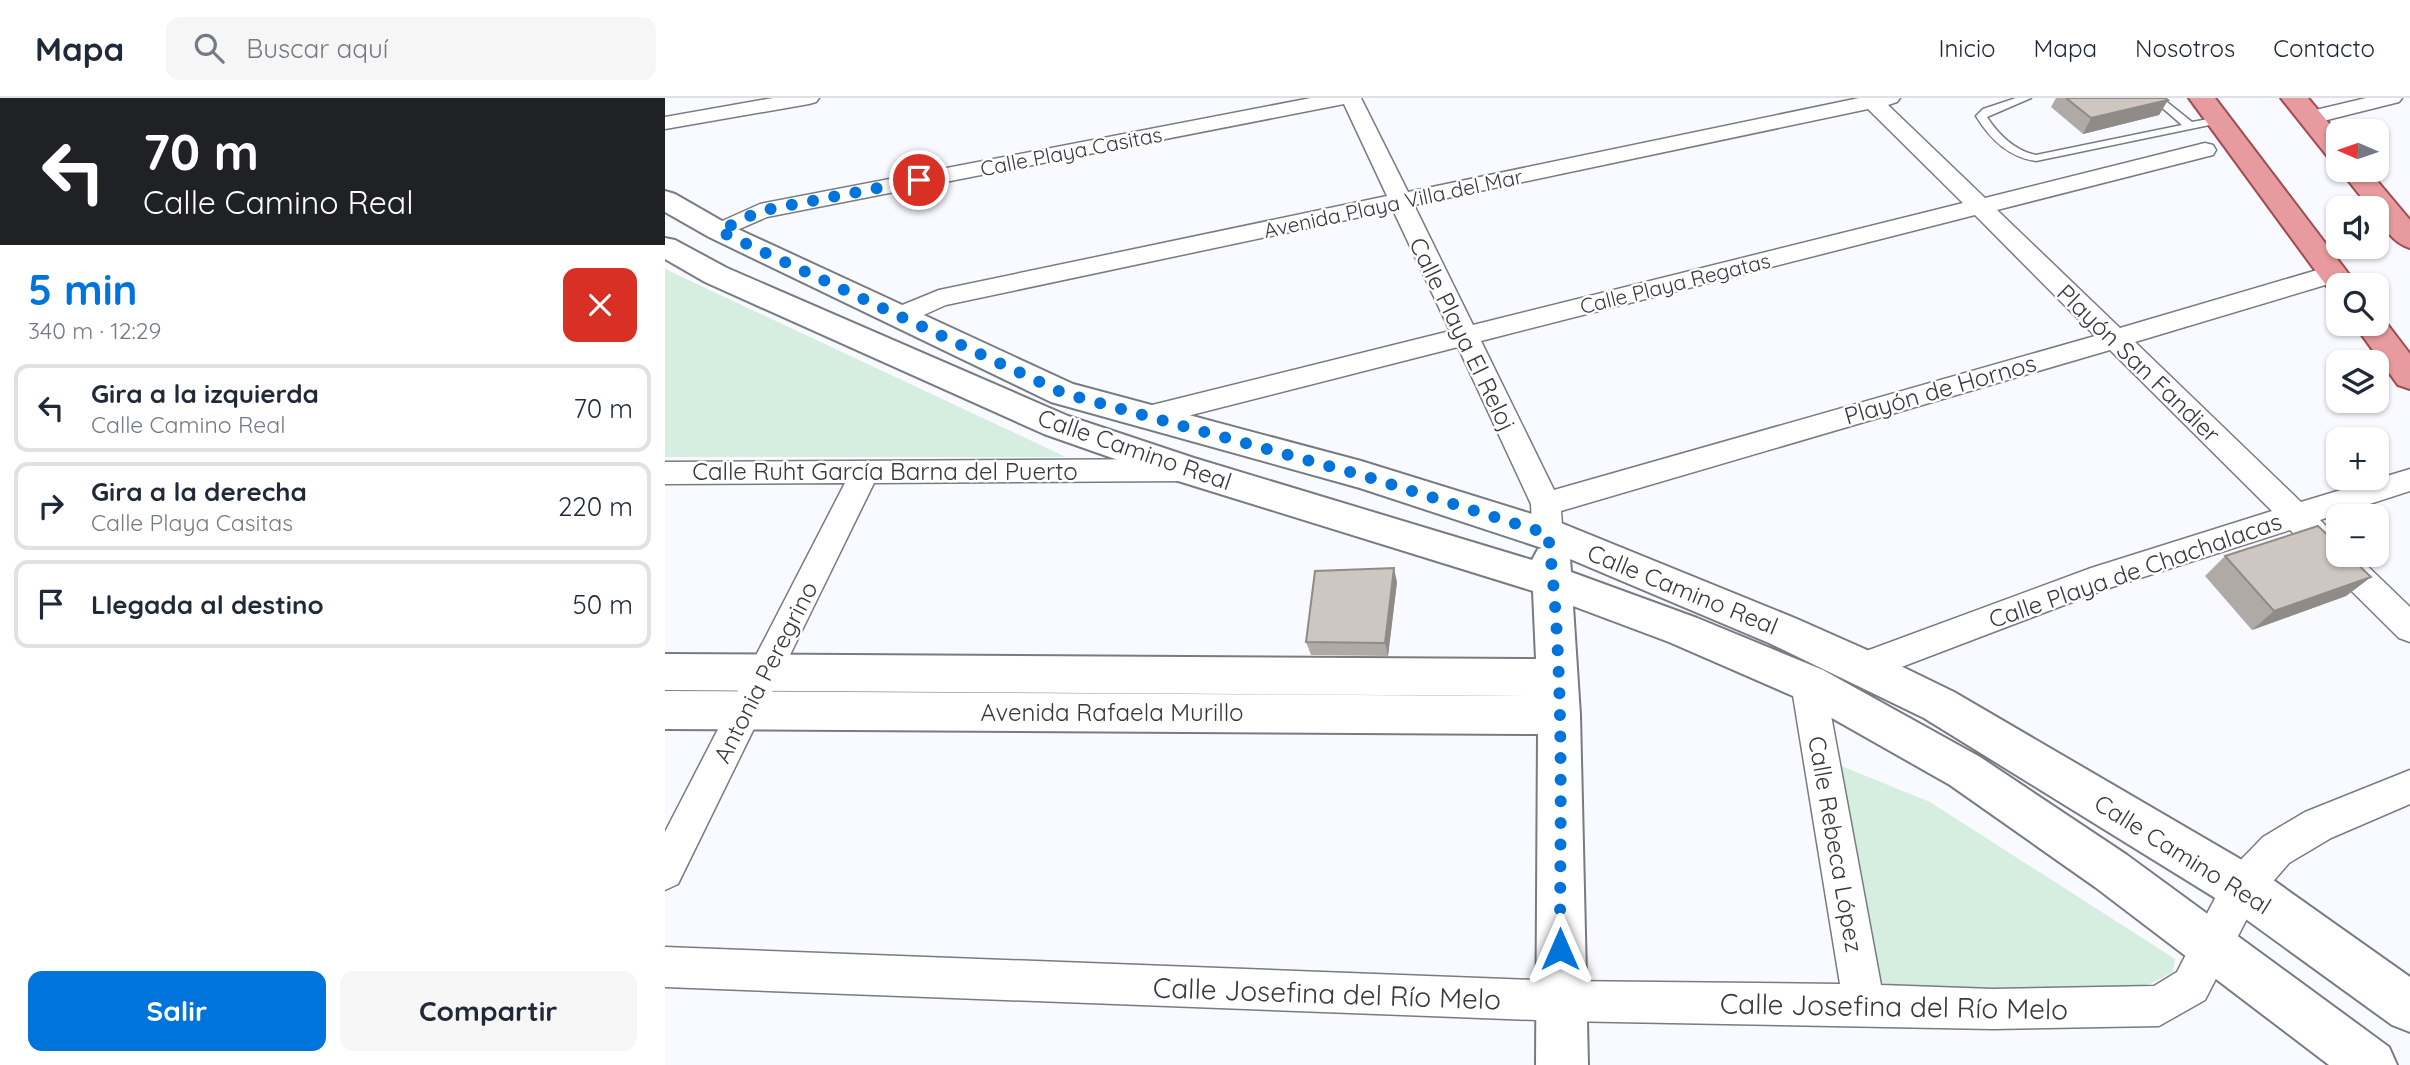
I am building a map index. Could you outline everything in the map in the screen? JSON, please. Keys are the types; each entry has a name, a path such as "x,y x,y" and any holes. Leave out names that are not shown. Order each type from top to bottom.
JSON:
{"main road":[{"path":"2302,108 2326,137"},
{"path":"2210,109 2333,273"},
{"path":"2364,182 2410,239"},
{"path":"2379,336 2410,377"}],"street":[{"path":"665,123 809,98"},
{"name":"Calle Playa Casitas","path":"719,231 760,211 1344,98"},
{"name":"Calle Playa El Reloj","path":"1351,98 1465,337 1547,519"},
{"path":"2302,108 2392,98"},
{"name":"Avenida Playa Villa del Mar","path":"899,316 939,298 1877,99"},
{"name":"Playón San Fandier","path":"1877,99 1978,205 2115,341 2410,628"},
{"name":"Calle Playa Regatas","path":"1144,417 2205,149"},
{"name":"Calle Camino Real","path":"665,200 719,231 1063,393 1361,475 1547,519 1939,705 2242,887 2410,1007"},
{"name":"Calle Camino Real","path":"665,247 716,275 1056,425 1188,470 1554,582 1683,630 1808,683 1965,771 2111,871 2371,1065"},
{"name":"Playón de Hornos","path":"1547,519 1882,404 2326,283"},
{"name":"Calle Ruht García Barna del Puerto","path":"665,472 1188,470"},
{"name":"Antonia Peregrino","path":"665,871 865,472"},
{"name":"Calle Playa de Chachalacas","path":"1862,667 2102,577 2410,480"},
{"path":"1547,519 1554,582 1559,696 1562,1065"},
{"name":"Avenida Rafaela Murillo","path":"665,672 767,670 1559,696"},
{"name":"Calle Rebeca López","path":"1808,683 1864,1005"},
{"name":"Avenida Rafaela Murillo","path":"665,710 1559,696"},
{"name":"Calle Josefina del Río Melo","path":"665,967 1561,1002 1993,1009 2159,1006 2191,986 2242,887 2276,850 2318,825 2410,787"}],"lane":[{"path":"2026,98 1987,111 1981,116 2017,155 2027,158 2190,126 2210,109"},
{"path":"2156,98 2190,126"}],"green space":[{"path":"665,269 1066,457 665,457"},
{"path":"1834,763 1930,802 2175,959 2173,972 2146,986 1872,991"}],"building":[{"path":"2066,98 2165,98 2168,100 2091,118"},
{"path":"2318,526 2326,534 2326,567 2361,567 2371,577 2274,611 2225,556"},
{"path":"1394,568 1385,643 1306,642 1315,571"}],"route":[{"path":"919,180 760,211 719,231 1063,393 1361,475 1548,534 1554,582 1558,677 1560,949"}]}
